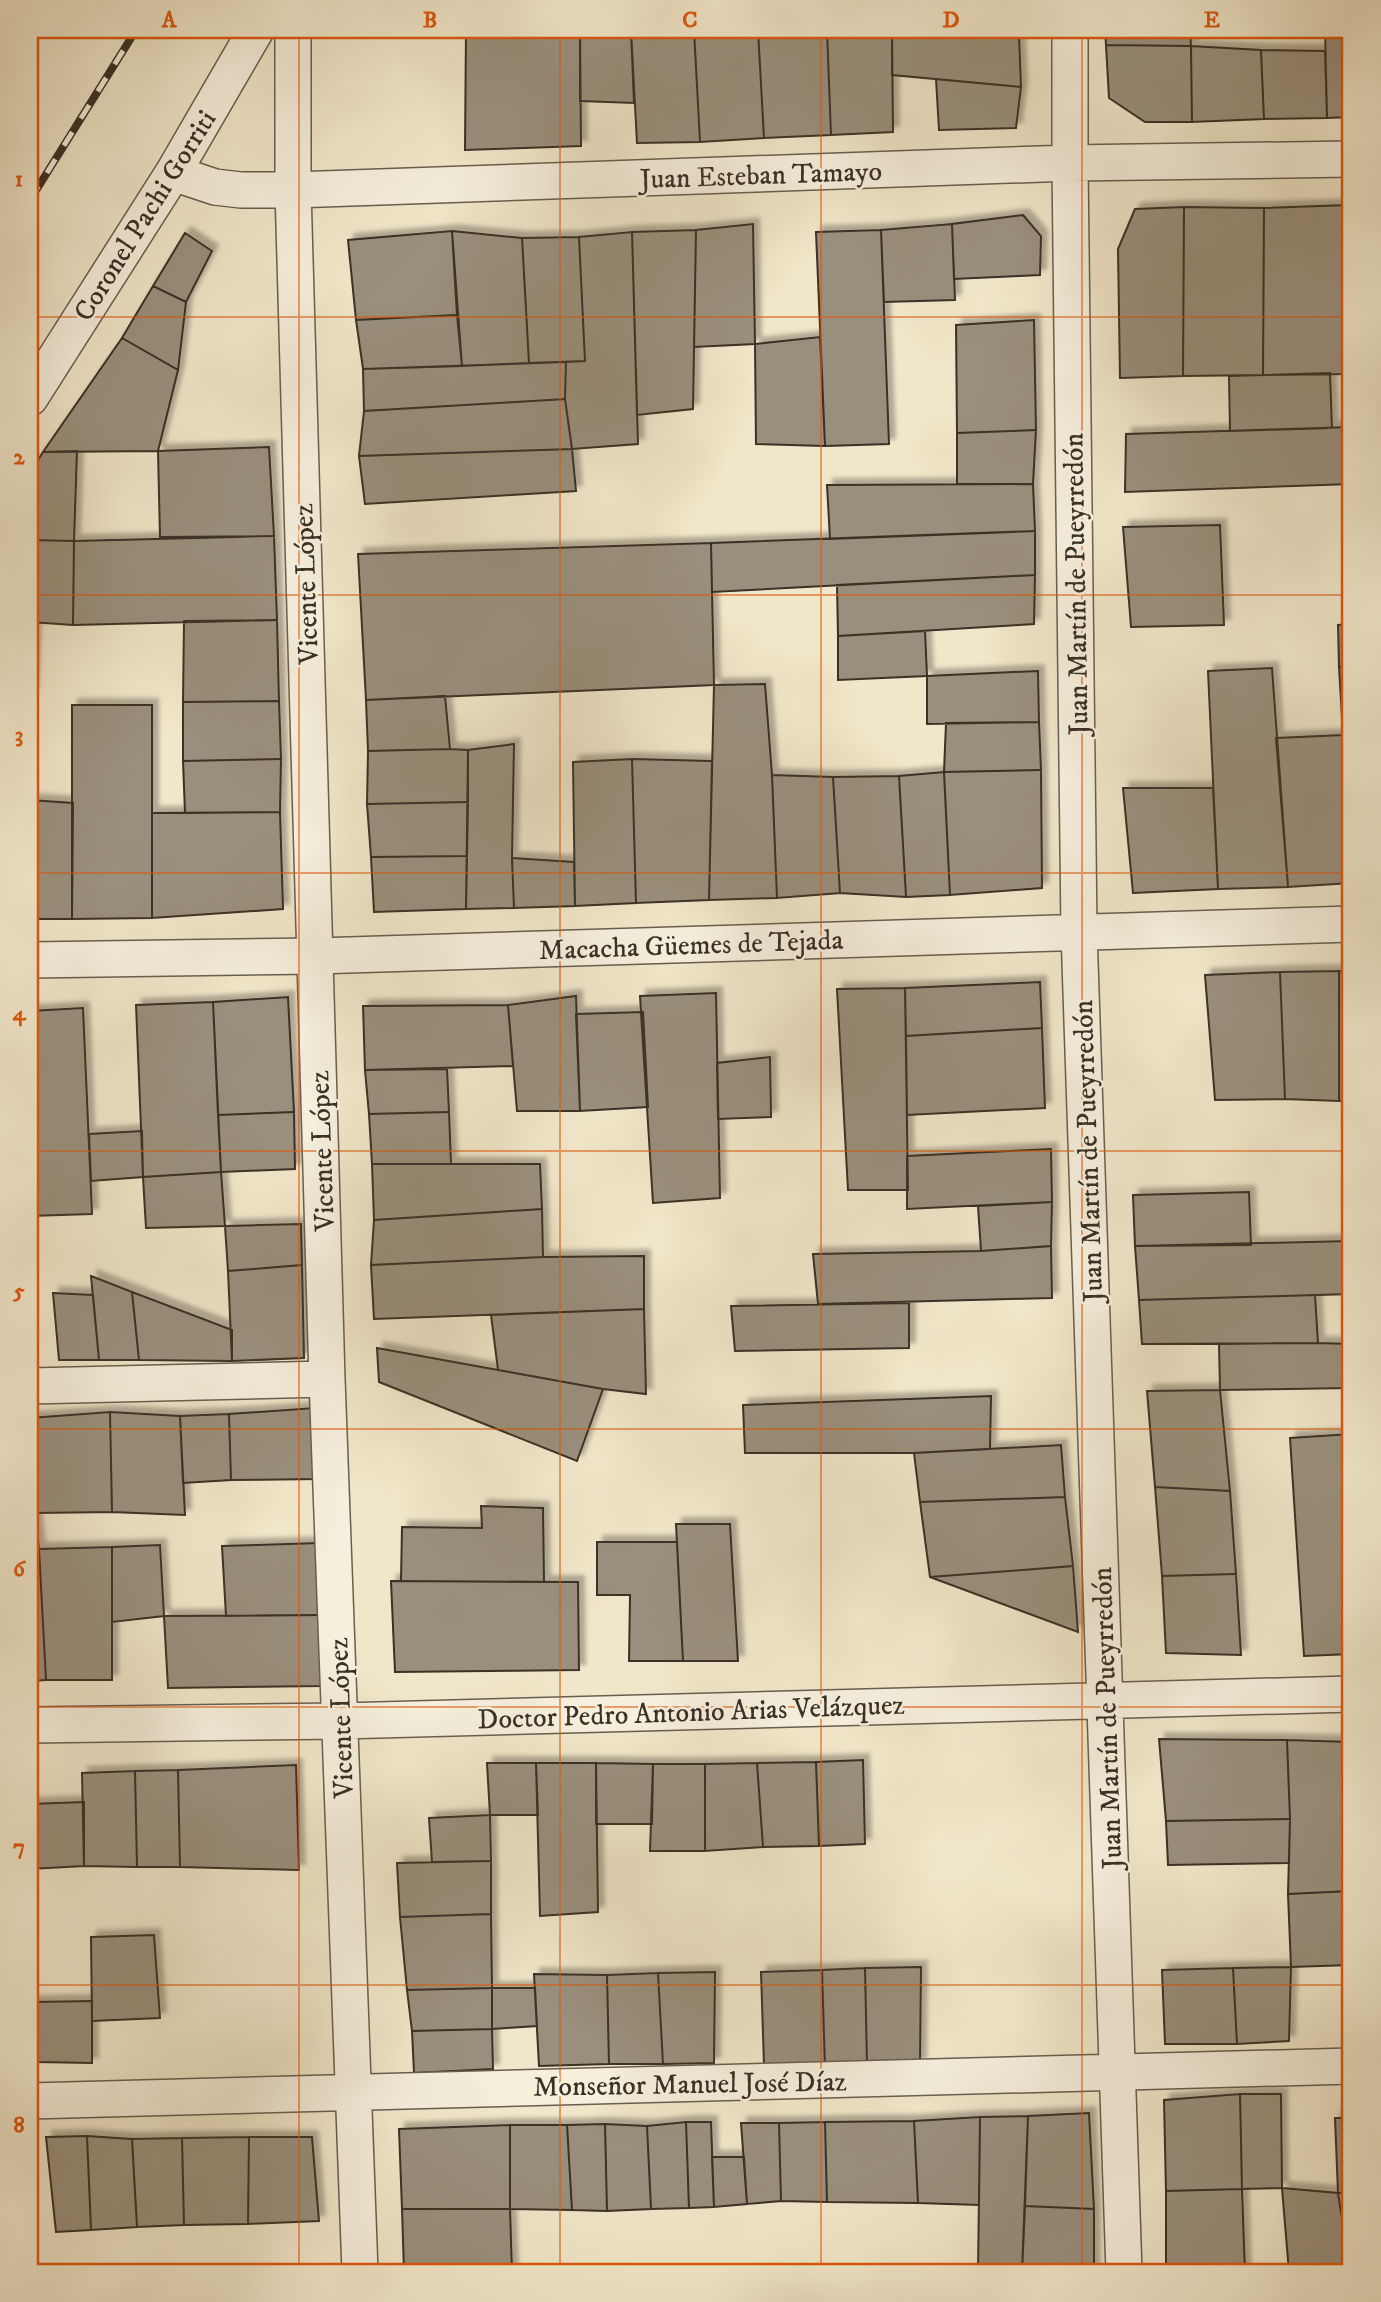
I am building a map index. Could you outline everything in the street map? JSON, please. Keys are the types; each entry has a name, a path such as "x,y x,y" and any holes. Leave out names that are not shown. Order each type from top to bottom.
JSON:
{"street":[{"name":"Coronel Pachi Gorriti","path":"30,398 173,173 256,30"},
{"name":"Vicente López","path":"293,30 293,190 327,1379 360,2272"},
{"name":"Juan Martín de Pueyrredón","path":"1070,30 1079,932 1124,2272"},
{"name":"Juan Esteban Tamayo","path":"173,173 215,187 293,190 1070,163 1351,159"},
{"name":"Macacha Güemes de Tejada","path":"30,960 316,956 1351,924"},
{"path":"30,1386 327,1379"},
{"name":"Doctor Pedro Antonio Arias Velázquez","path":"30,1725 340,1721 1351,1694"},
{"name":"Monseñor Manuel José Díaz","path":"30,2101 1351,2066"}],"building":[{"path":"466,30 580,30 581,146 465,150"},
{"path":"580,30 631,30 634,103 580,101"},
{"path":"631,30 694,30 700,142 637,143"},
{"path":"694,30 758,30 764,138 700,142"},
{"path":"758,30 827,30 831,135 764,138"},
{"path":"827,30 892,30 893,132 831,135"},
{"path":"892,30 1019,35 1021,87 892,75"},
{"path":"925,30 1019,30 1019,35"},
{"path":"1105,30 1190,30 1191,46 1106,45"},
{"path":"1325,30 1351,30 1351,117 1327,118"},
{"path":"1106,45 1191,46 1192,122 1145,122 1109,98"},
{"path":"1191,46 1261,50 1264,119 1192,122"},
{"path":"1261,50 1325,51 1327,118 1264,119"},
{"path":"936,79 1021,87 1016,128 939,130"},
{"path":"1347,205 1351,374 1263,375 1264,208"},
{"path":"1347,205 1351,205 1351,314"},
{"path":"1184,207 1183,376 1120,378 1118,249 1135,209"},
{"path":"1184,207 1264,208 1263,375 1183,376"},
{"path":"1023,215 1041,236 1040,275 954,279 952,224"},
{"path":"753,224 755,344 694,347 696,230"},
{"path":"952,224 955,300 884,302 881,230"},
{"path":"696,230 693,409 637,415 632,232"},
{"path":"881,230 889,444 825,446 816,232"},
{"path":"452,231 457,315 356,320 348,240"},
{"path":"452,231 522,238 529,363 462,366"},
{"path":"632,232 638,444 572,449 565,399 566,362 585,361 579,237"},
{"path":"185,233 212,251 186,302 153,286"},
{"path":"579,237 585,361 529,363 522,238"},
{"path":"153,286 186,302 178,370 122,338"},
{"path":"457,315 462,366 363,369 356,320"},
{"path":"1034,320 1036,430 957,433 956,325"},
{"path":"820,337 825,446 756,444 755,344"},
{"path":"122,338 178,370 158,451 43,452"},
{"path":"566,362 565,399 364,411 363,369"},
{"path":"1330,373 1332,428 1230,431 1229,376"},
{"path":"565,399 572,449 359,456 364,411"},
{"path":"1351,427 1351,484 1125,492 1126,434"},
{"path":"1036,430 1033,484 957,484 957,433"},
{"path":"269,447 274,536 160,537 158,451"},
{"path":"572,449 576,491 365,504 359,456"},
{"path":"77,451 74,541 30,540 30,473 43,452"},
{"path":"1033,484 1035,531 830,539 827,485"},
{"path":"1220,525 1224,625 1131,627 1123,527"},
{"path":"1035,531 1035,575 712,592 711,543"},
{"path":"274,536 277,620 73,625 74,541"},
{"path":"30,540 74,541 73,625 30,622"},
{"path":"711,543 714,685 366,700 358,554"},
{"path":"1035,575 1034,624 838,636 837,585"},
{"path":"277,620 279,701 183,702 184,621"},
{"path":"30,622 35,623 32,694 30,694"},
{"path":"1351,624 1351,667 1339,667 1338,625"},
{"path":"925,631 927,676 838,680 838,636"},
{"path":"1339,667 1351,667 1351,867 1343,735"},
{"path":"1272,668 1288,887 1218,889 1208,671"},
{"path":"1038,671 1039,722 927,724 927,676"},
{"path":"765,684 777,898 709,900 714,685"},
{"path":"445,696 450,749 368,751 366,700"},
{"path":"279,701 281,759 183,761 183,702"},
{"path":"72,705 152,705 152,918 72,919"},
{"path":"1039,722 1041,770 944,772 946,723"},
{"path":"1343,735 1351,883 1288,887 1276,738"},
{"path":"514,744 514,908 466,909 468,750"},
{"path":"468,750 468,802 367,804 368,751"},
{"path":"281,759 280,812 185,813 183,761"},
{"path":"632,759 712,761 709,900 636,903"},
{"path":"632,759 636,903 575,906 573,762"},
{"path":"1041,770 1042,888 950,895 944,772"},
{"path":"944,772 950,895 906,897 899,776"},
{"path":"772,775 833,777 840,893 777,898"},
{"path":"899,776 906,897 840,893 833,777"},
{"path":"1123,788 1213,788 1218,889 1133,893"},
{"path":"30,800 73,803 72,919 30,919"},
{"path":"468,802 467,856 371,857 367,804"},
{"path":"280,812 283,909 152,918 152,813"},
{"path":"467,856 466,909 374,912 371,857"},
{"path":"512,858 574,862 575,906 514,908"},
{"path":"1339,971 1339,1101 1285,1099 1280,972"},
{"path":"1339,971 1351,971 1351,1101 1339,1101"},
{"path":"1280,972 1285,1099 1215,1100 1205,975"},
{"path":"1040,982 1042,1028 906,1036 905,988"},
{"path":"905,988 908,1190 848,1190 837,989"},
{"path":"716,993 720,1198 653,1203 640,996"},
{"path":"576,996 580,1111 517,1111 508,1005"},
{"path":"288,997 294,1112 218,1115 213,1002"},
{"path":"213,1002 221,1172 143,1177 136,1005"},
{"path":"508,1005 513,1066 365,1070 363,1006"},
{"path":"83,1008 92,1214 30,1216 30,1011"},
{"path":"643,1012 648,1107 580,1111 576,1014"},
{"path":"1042,1028 1045,1108 907,1115 906,1036"},
{"path":"770,1057 771,1117 718,1119 717,1063"},
{"path":"447,1069 449,1112 369,1114 365,1070"},
{"path":"294,1112 295,1169 221,1172 218,1115"},
{"path":"449,1112 451,1164 372,1164 369,1114"},
{"path":"142,1131 143,1177 91,1181 89,1134"},
{"path":"1051,1149 1052,1202 907,1209 907,1156"},
{"path":"372,1164 540,1164 542,1209 374,1220"},
{"path":"221,1172 225,1226 146,1228 143,1177"},
{"path":"1249,1192 1251,1245 1135,1246 1133,1195"},
{"path":"1052,1202 1051,1246 981,1251 978,1206"},
{"path":"542,1209 543,1257 371,1265 374,1220"},
{"path":"301,1224 302,1265 228,1271 225,1226"},
{"path":"1351,1241 1351,1294 1139,1300 1135,1246"},
{"path":"1051,1246 1052,1298 818,1304 813,1254 981,1251"},
{"path":"644,1256 644,1309 374,1319 371,1265 543,1257"},
{"path":"302,1265 304,1358 232,1361 228,1271"},
{"path":"91,1276 132,1292 139,1360 99,1360"},
{"path":"132,1292 232,1330 232,1361 139,1360"},
{"path":"53,1293 93,1295 99,1360 59,1360"},
{"path":"1315,1295 1318,1343 1142,1344 1139,1300"},
{"path":"909,1303 909,1348 735,1351 731,1306"},
{"path":"644,1309 646,1394 498,1370 491,1315"},
{"path":"1219,1344 1351,1344 1351,1388 1220,1390"},
{"path":"377,1348 603,1389 577,1461 379,1382"},
{"path":"1220,1390 1230,1491 1155,1487 1147,1391"},
{"path":"991,1396 990,1449 914,1453 745,1453 743,1405"},
{"path":"315,1408 319,1479 231,1480 229,1414"},
{"path":"110,1412 112,1512 35,1513 30,1418"},
{"path":"110,1412 180,1416 185,1515 112,1512"},
{"path":"229,1414 231,1480 183,1483 180,1416"},
{"path":"1351,1434 1351,1654 1304,1656 1290,1438"},
{"path":"1061,1445 1065,1497 920,1502 914,1453"},
{"path":"1155,1487 1230,1491 1236,1574 1162,1576"},
{"path":"1065,1497 1073,1566 930,1577 920,1502"},
{"path":"481,1506 543,1508 544,1582 401,1581 402,1527 482,1528"},
{"path":"30,1513 35,1513 39,1549 30,1549"},
{"path":"676,1524 730,1524 738,1661 683,1661"},
{"path":"597,1542 677,1542 683,1661 629,1661 630,1595 597,1595"},
{"path":"319,1543 325,1615 226,1616 222,1546"},
{"path":"160,1545 164,1616 112,1622 112,1547"},
{"path":"112,1547 112,1680 46,1680 39,1549"},
{"path":"30,1549 39,1549 46,1680 30,1681"},
{"path":"1073,1566 1078,1632 930,1577"},
{"path":"1236,1574 1241,1655 1166,1653 1162,1576"},
{"path":"391,1581 578,1582 579,1670 395,1672"},
{"path":"325,1615 322,1686 168,1688 164,1616"},
{"path":"1159,1739 1287,1740 1290,1819 1166,1821"},
{"path":"1287,1740 1350,1742 1351,1891 1288,1894 1290,1819"},
{"path":"863,1760 865,1844 819,1846 816,1762"},
{"path":"816,1762 819,1846 763,1847 757,1763"},
{"path":"487,1763 536,1763 538,1815 490,1815"},
{"path":"536,1763 596,1763 598,1912 540,1916"},
{"path":"596,1763 653,1764 652,1824 596,1824"},
{"path":"757,1763 763,1847 705,1851 705,1764"},
{"path":"653,1764 705,1764 705,1851 650,1851"},
{"path":"296,1765 299,1870 180,1867 178,1770"},
{"path":"178,1770 180,1867 137,1867 135,1771"},
{"path":"135,1771 137,1867 84,1866 82,1773"},
{"path":"84,1802 84,1866 30,1869 30,1804"},
{"path":"490,1815 491,1861 432,1862 429,1818"},
{"path":"1290,1819 1289,1863 1168,1865 1166,1821"},
{"path":"491,1861 491,1914 400,1917 397,1863"},
{"path":"1351,1891 1351,1965 1291,1967 1288,1894"},
{"path":"491,1914 492,1988 407,1990 400,1917"},
{"path":"154,1935 160,2018 92,2021 91,1937"},
{"path":"921,1967 920,2064 867,2065 865,1968"},
{"path":"1291,1967 1289,2041 1237,2044 1233,1968"},
{"path":"865,1968 867,2065 825,2067 822,1970"},
{"path":"1233,1968 1237,2044 1165,2044 1162,1970"},
{"path":"822,1970 825,2067 764,2065 761,1972"},
{"path":"715,1972 714,2063 663,2064 658,1973"},
{"path":"658,1973 663,2064 609,2064 607,1975"},
{"path":"534,1974 607,1975 609,2064 539,2066"},
{"path":"492,1988 535,1988 537,2026 492,2029"},
{"path":"492,1988 492,2029 412,2031 407,1990"},
{"path":"92,2001 92,2063 36,2062 33,2002"},
{"path":"30,2002 33,2002 36,2062 30,2062"},
{"path":"492,2029 493,2069 414,2073 412,2031"},
{"path":"1240,2094 1281,2094 1282,2188 1242,2189"},
{"path":"1240,2094 1242,2189 1166,2191 1164,2100"},
{"path":"1089,2113 1094,2209 1025,2206 1028,2116"},
{"path":"1028,2116 1022,2272 978,2272 980,2117"},
{"path":"980,2117 979,2205 918,2203 914,2121"},
{"path":"1335,2118 1351,2118 1351,2193 1338,2193"},
{"path":"914,2121 918,2203 827,2202 825,2122"},
{"path":"686,2122 711,2122 714,2207 689,2208"},
{"path":"686,2122 689,2208 651,2209 647,2126"},
{"path":"825,2122 827,2202 781,2201 779,2123"},
{"path":"741,2123 779,2123 781,2201 747,2204"},
{"path":"605,2124 647,2126 651,2209 607,2211"},
{"path":"605,2124 607,2211 572,2210 567,2125"},
{"path":"510,2125 567,2125 572,2210 510,2209"},
{"path":"510,2125 510,2209 402,2209 399,2129"},
{"path":"87,2136 91,2230 56,2232 46,2137"},
{"path":"87,2136 132,2139 137,2227 91,2230"},
{"path":"249,2137 248,2224 184,2225 182,2138"},
{"path":"249,2137 312,2137 319,2221 248,2224"},
{"path":"182,2138 184,2225 137,2227 132,2139"},
{"path":"712,2157 744,2157 747,2204 714,2207"},
{"path":"1282,2188 1338,2193 1350,2271 1289,2272"},
{"path":"1242,2189 1245,2272 1166,2272 1166,2191"},
{"path":"1025,2206 1094,2209 1094,2272 1022,2272"},
{"path":"402,2209 510,2209 512,2272 404,2272"}],"railway":[{"path":"30,200 136,30"}]}
